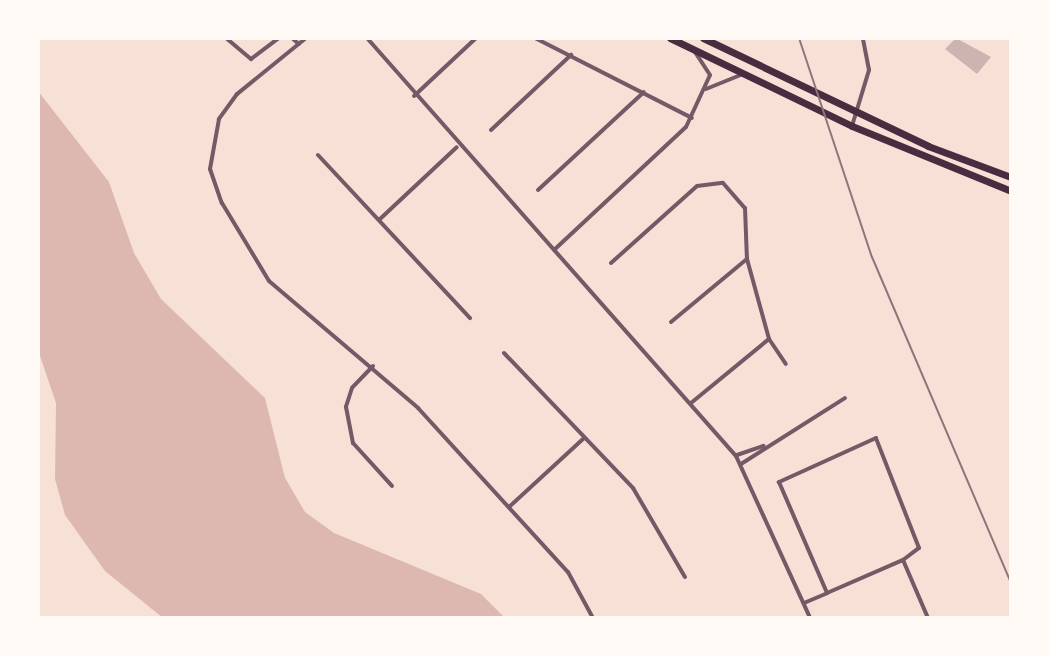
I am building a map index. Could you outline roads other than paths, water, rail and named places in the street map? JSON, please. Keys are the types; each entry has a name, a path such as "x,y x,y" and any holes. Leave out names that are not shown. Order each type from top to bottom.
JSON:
{"main road":[{"path":"670,38 852,126 1011,191"},
{"path":"703,38 857,112 1011,177"}],"street":[{"path":"226,38 251,59 279,38"},
{"path":"292,38 299,44"},
{"path":"306,38 228,105 213,137 210,169 265,275 373,366 509,507 575,581 593,618"},
{"path":"367,38 457,147 554,250 736,456 810,618"},
{"path":"414,96 476,38"},
{"path":"535,38 692,118"},
{"path":"852,126 869,70 863,38"},
{"path":"554,250 692,118 710,75 692,48"},
{"path":"491,130 571,55"},
{"path":"703,92 718,79 747,74"},
{"path":"538,190 644,92"},
{"path":"380,219 457,147"},
{"path":"318,155 470,318"},
{"path":"611,263 705,181 723,183 745,208 747,259 769,339 786,364"},
{"path":"671,322 747,259"},
{"path":"691,403 769,339"},
{"path":"504,353 640,497 685,577"},
{"path":"373,366 349,393 351,437 392,486"},
{"path":"741,464 845,398"},
{"path":"509,507 584,438"},
{"path":"804,603 903,560 921,540 876,438 780,480 827,593"},
{"path":"736,456 769,444"},
{"path":"903,560 928,618"}],"railway":[{"path":"799,38 872,257 1011,583"}]}
